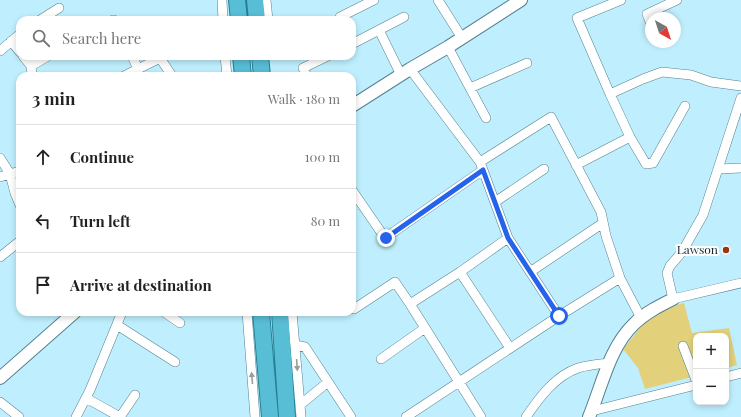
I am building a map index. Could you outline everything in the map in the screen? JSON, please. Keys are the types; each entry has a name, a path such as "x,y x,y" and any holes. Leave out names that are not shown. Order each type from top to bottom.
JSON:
{"highway":[{"path":"237,0 239,16"},
{"path":"256,0 257,16"},
{"path":"241,60 243,72"},
{"path":"260,60 262,72"},
{"path":"261,316 270,417"},
{"path":"280,316 287,417"}],"street":[{"path":"222,0 223,16"},
{"path":"266,0 268,16"},
{"path":"342,16 374,0"},
{"path":"438,0 462,38"},
{"path":"356,103 521,0"},
{"path":"621,0 577,18 630,137 646,164 654,163 685,106"},
{"path":"651,12 677,0"},
{"path":"46,16 59,8"},
{"path":"356,42 404,17"},
{"path":"379,30 405,72 481,166 508,238 559,316"},
{"path":"0,51 16,37"},
{"path":"11,41 16,47"},
{"path":"448,47 486,118"},
{"path":"27,60 31,66 32,72"},
{"path":"31,66 41,60"},
{"path":"134,60 138,69"},
{"path":"132,72 156,60"},
{"path":"164,60 170,72"},
{"path":"225,60 226,72"},
{"path":"305,72 303,68 320,60"},
{"path":"470,88 527,63"},
{"path":"610,94 662,72 691,75 711,82 741,86"},
{"path":"673,299 668,273 670,266 682,252 704,215 741,98"},
{"path":"356,196 386,238 481,166 551,117 601,212 606,236 620,278 641,318"},
{"path":"576,165 630,137"},
{"path":"0,158 10,174 16,195"},
{"path":"719,169 741,168"},
{"path":"495,202 544,169"},
{"path":"0,177 16,172"},
{"path":"530,272 603,224"},
{"path":"410,304 460,272 508,238"},
{"path":"0,257 16,244"},
{"path":"460,272 510,348"},
{"path":"406,417 559,316 620,278"},
{"path":"356,308 395,282 481,417"},
{"path":"590,414 609,363 622,339 641,318 657,307 673,299 741,283"},
{"path":"0,378 70,316"},
{"path":"76,417 86,398 120,316"},
{"path":"170,316 180,323"},
{"path":"247,316 255,417"},
{"path":"292,316 301,417"},
{"path":"117,325 174,362"},
{"path":"381,360 425,328"},
{"path":"295,346 305,347 351,417"},
{"path":"683,346 693,372"},
{"path":"526,417 540,397 561,378 585,366 609,363"},
{"path":"729,376 741,373"},
{"path":"300,405 328,382"},
{"path":"590,414 693,386"},
{"path":"86,398 120,417 135,395"},
{"path":"0,402 14,415"}],"shaded area":[{"path":"684,303 692,333 729,328 737,365 729,367 729,333 693,333 693,377 645,389 638,368 623,349 646,321 673,306"}],"place":[{"name":"Lawson","path":"726,250"}],"route":[{"path":"386,238 483,170 508,238 559,316"}]}
